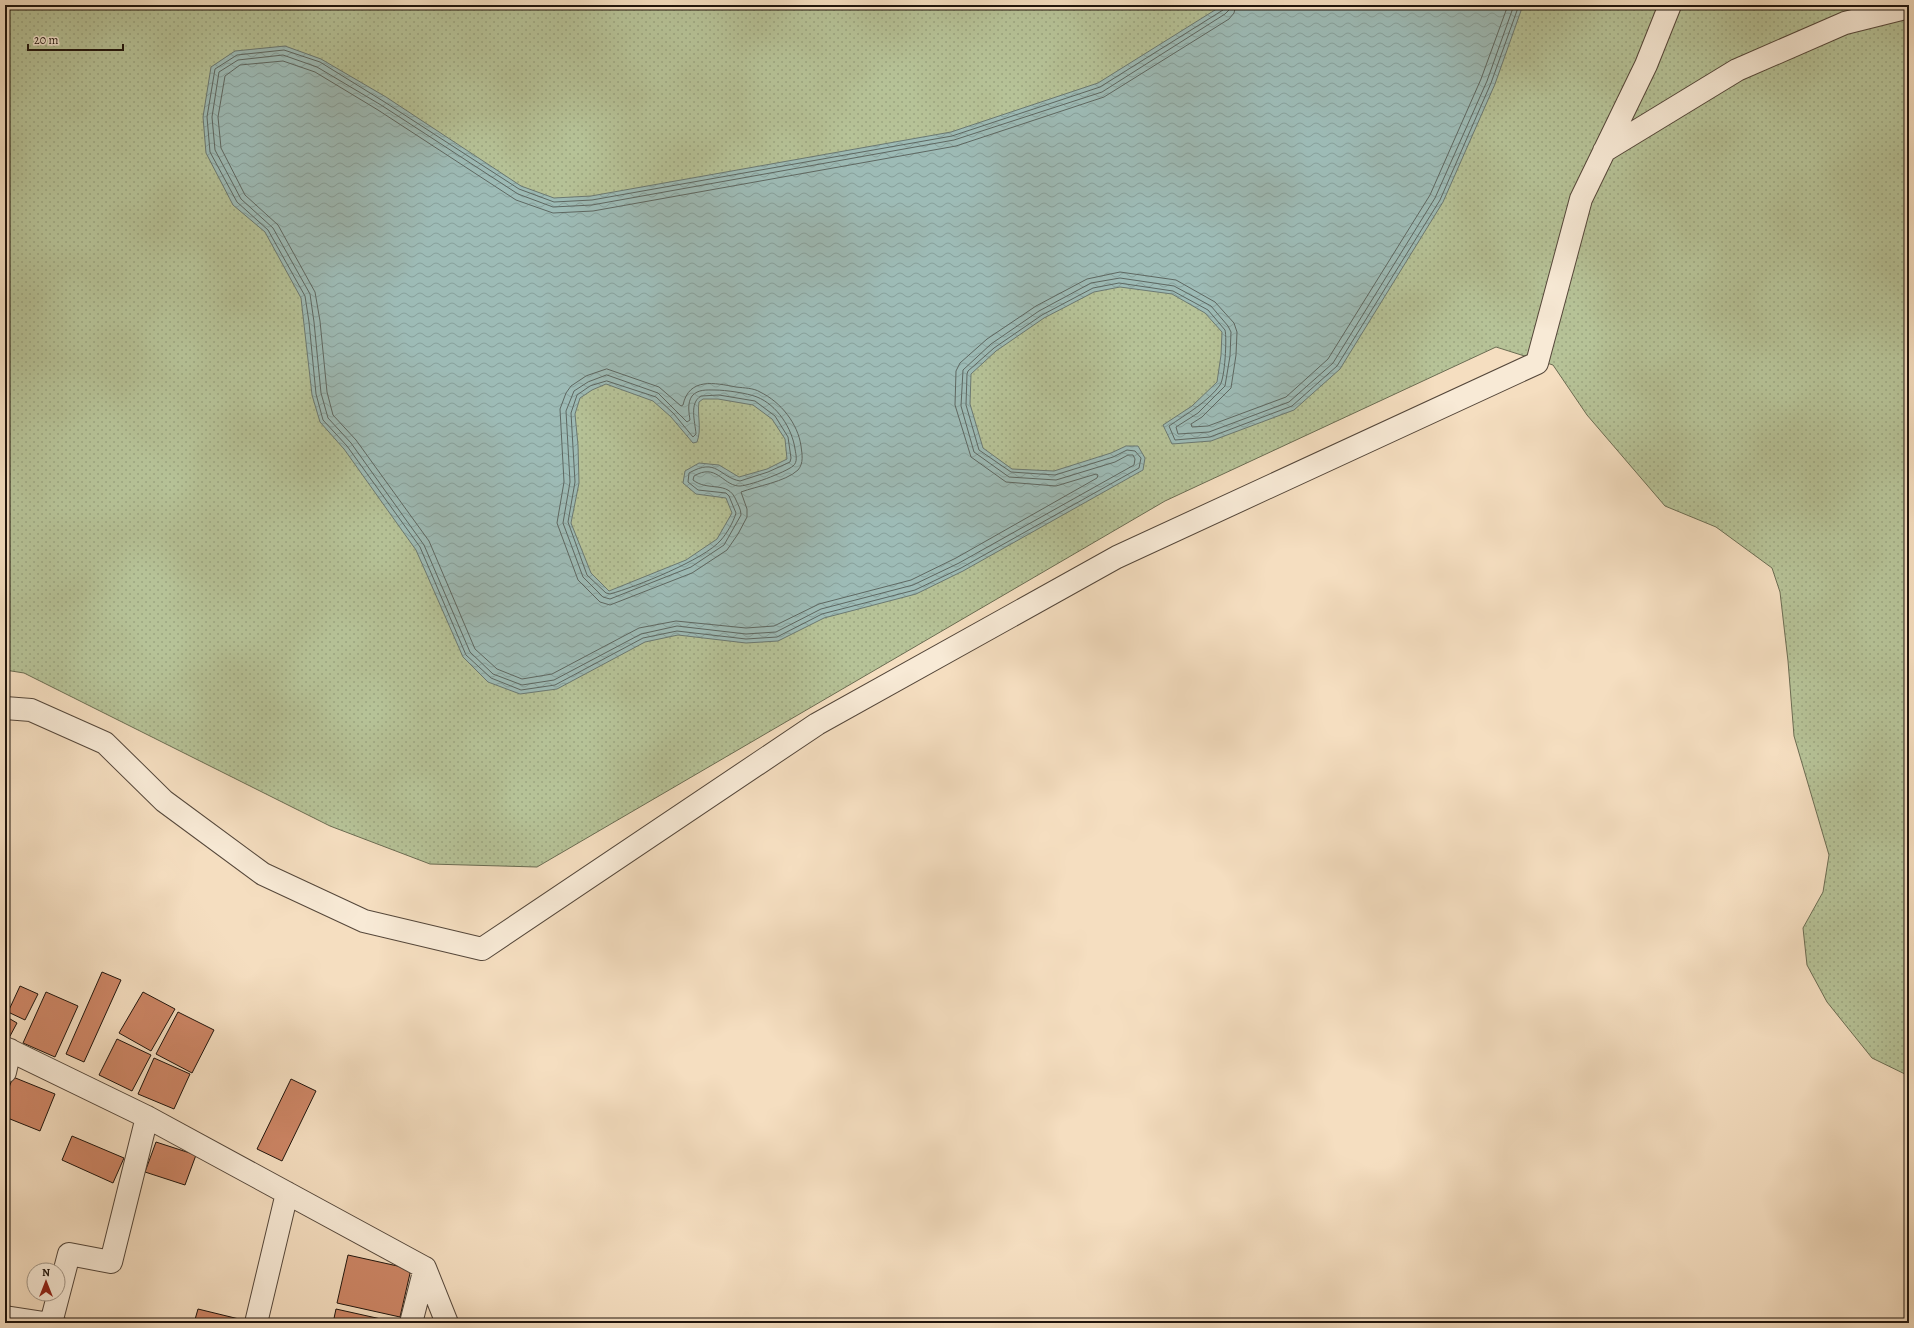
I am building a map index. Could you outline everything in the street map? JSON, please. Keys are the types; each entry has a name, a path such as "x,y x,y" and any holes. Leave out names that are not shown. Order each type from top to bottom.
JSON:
{"street":[{"path":"5,708 31,710 105,743 164,801 263,874 364,921 482,949 831,716 1117,558 1537,363 1581,199 1646,65 1670,5"},
{"path":"1604,151 1738,70 1845,23 1909,7"},
{"path":"5,1072 8,1049 147,1117 426,1268 447,1323"},
{"path":"51,1323 69,1254 111,1262 147,1117"},
{"path":"256,1323 287,1193"},
{"path":"411,1323 426,1268"},
{"path":"5,1317 44,1323"}],"green space":[{"path":"5,5 1909,5 1909,1076 1872,1058 1827,1002 1807,965 1803,928 1823,892 1829,855 1794,736 1788,661 1780,592 1772,568 1716,527 1665,506 1587,415 1553,365 1496,347 1165,501 537,867 430,864 330,826 24,673 5,670"}],"water":[{"path":"1223,5 1523,5 1495,84 1443,202 1340,369 1294,410 1211,441 1172,444 1163,425 1192,406 1217,382 1221,355 1222,332 1205,313 1172,294 1120,287 1094,292 1044,318 996,351 971,374 970,404 983,448 1012,469 1054,471 1111,453 1126,446 1138,446 1145,458 1143,470 963,571 916,594 824,618 778,641 746,643 678,635 645,642 557,689 520,694 488,682 463,657 416,550 344,449 320,422 312,395 301,298 265,232 233,205 206,153 203,117 211,67 235,51 285,46 321,59 386,97 521,186 554,198 591,196 951,132 1098,83","holes":["606,384 653,401 671,417 693,443 697,442 699,427 699,402 703,399 718,399 753,405 772,419 785,439 787,459 767,469 739,477 719,465 699,463 685,471 683,483 696,494 726,498 732,513 717,539 686,560 609,591 591,573 571,523 579,483 578,445 575,414 580,398 592,390"]}],"building":[{"path":"102,972 121,980 84,1062 66,1054"},
{"path":"20,986 38,994 25,1020 8,1012"},
{"path":"46,992 78,1006 55,1057 23,1043"},
{"path":"143,992 175,1009 151,1051 119,1033"},
{"path":"178,1012 214,1030 192,1073 156,1054"},
{"path":"5,1016 17,1023 9,1038 5,1036"},
{"path":"117,1039 151,1055 132,1091 99,1075"},
{"path":"154,1058 190,1074 174,1109 138,1094"},
{"path":"13,1077 55,1094 40,1131 5,1117 5,1098"},
{"path":"291,1079 316,1091 282,1161 257,1149"},
{"path":"72,1136 124,1158 113,1183 62,1160"},
{"path":"156,1142 196,1155 185,1185 145,1172"},
{"path":"348,1255 411,1269 400,1317 337,1303"},
{"path":"198,1309 239,1319 238,1323 194,1323"},
{"path":"336,1309 399,1323 333,1323"},
{"path":"64,1318 86,1323 63,1323"}]}
